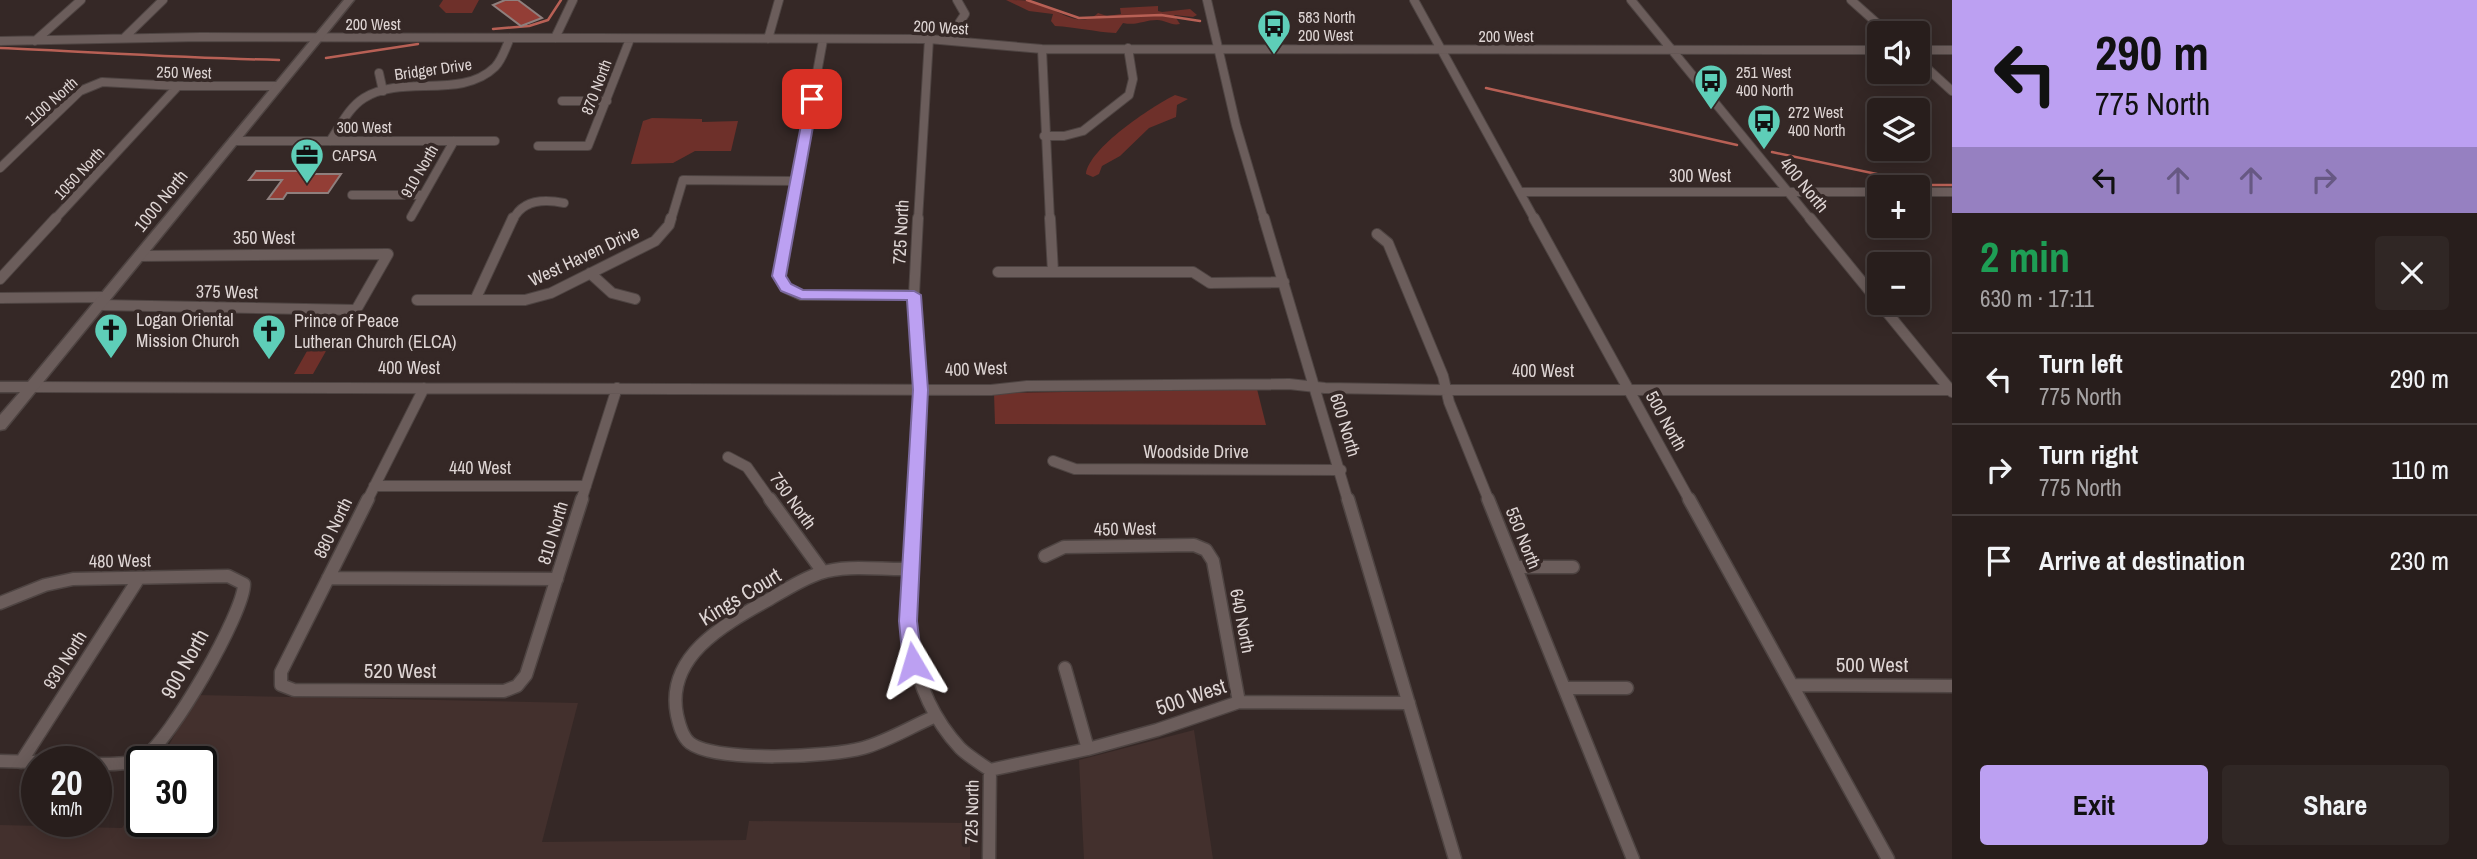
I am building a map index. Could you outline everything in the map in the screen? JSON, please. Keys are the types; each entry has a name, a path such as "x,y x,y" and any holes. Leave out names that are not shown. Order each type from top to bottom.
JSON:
{"street":[{"path":"35,41 81,0"},
{"path":"125,37 163,0"},
{"name":"1000 North","path":"0,425 349,0"},
{"path":"555,38 573,0"},
{"path":"768,39 779,0"},
{"path":"948,40 965,13 957,0"},
{"name":"600 North","path":"1207,0 1236,125 1455,859"},
{"name":"500 North","path":"1414,0 1888,859"},
{"name":"400 North","path":"1630,0 1952,391"},
{"path":"1852,0 1875,21"},
{"name":"200 West","path":"0,41 125,37 929,39 1042,49 1867,50"},
{"name":"Bridger Drive","path":"330,141 355,105 364,98 383,90 464,81 485,75 496,66 510,38"},
{"name":"870 North","path":"538,146 588,146 630,38"},
{"name":"725 North","path":"929,39 914,295 920,390 908,621 913,663 936,716 961,749 990,769 989,859"},
{"path":"823,40 779,276 786,288 801,295 914,295"},
{"path":"1044,136 1064,136 1083,131 1129,95 1133,79 1128,48"},
{"path":"1042,49 1044,136 1053,272"},
{"path":"1930,50 1952,50"},
{"path":"1930,71 1952,91"},
{"name":"Bridger Drive","path":"379,73 383,90"},
{"name":"250 West","path":"90,85 102,82 178,86 278,86"},
{"name":"1100 North","path":"0,168 80,91 90,85"},
{"name":"1050 North","path":"0,279 178,86"},
{"path":"562,101 607,101"},
{"name":"300 West","path":"233,141 495,141"},
{"name":"910 North","path":"411,216 454,141"},
{"name":"West Haven Drive","path":"417,300 539,298 655,240 668,225 683,180 796,181"},
{"name":"300 West","path":"1520,192 1867,192"},
{"path":"1930,192 1952,192"},
{"path":"352,195 423,195"},
{"path":"475,300 516,213 524,204 538,200 564,203"},
{"name":"550 North","path":"1377,234 1388,243 1633,859"},
{"name":"350 West","path":"139,256 388,254 356,310"},
{"path":"998,272 1193,272 1210,283 1284,282"},
{"path":"590,273 612,293 635,299"},
{"name":"375 West","path":"0,298 356,310"},
{"name":"400 West","path":"0,387 991,390 1027,386 1289,383 1315,387 1447,390 1952,391"},
{"name":"880 North","path":"281,685 281,672 424,388"},
{"name":"810 North","path":"517,686 526,675 617,388"},
{"name":"750 North","path":"728,457 747,467 823,572"},
{"name":"Woodside Drive","path":"1053,461 1075,469 1341,470"},
{"name":"440 West","path":"374,486 586,486"},
{"name":"450 West","path":"1045,556 1064,547 1194,545 1206,550"},
{"name":"640 North","path":"1206,550 1213,561 1239,702"},
{"path":"1516,567 1573,567"},
{"name":"Kings Court","path":"910,569 823,572 732,620 692,653 681,669 675,704 679,724 690,743 705,750 722,753 815,754 862,749 936,716"},
{"name":"480 West","path":"0,604 45,585 73,579 228,576 244,584"},
{"name":"930 North","path":"31,746 139,578"},
{"path":"328,578 557,579"},
{"name":"900 North","path":"112,764 127,764 147,756 167,737 244,597 244,584"},
{"path":"1065,668 1088,749"},
{"name":"520 West","path":"281,685 294,690 490,691 504,691 517,686"},
{"name":"500 West","path":"1793,685 1952,686"},
{"path":"1564,688 1627,688"},
{"name":"500 West","path":"990,769 1088,749 1157,730 1239,702 1409,703"},
{"path":"0,761 21,762"}],"shaded area":[{"path":"443,0 479,0 472,13 446,13 439,6"},
{"path":"1006,0 1035,2 1066,16 1083,20 1098,13 1107,16 1121,14 1120,8 1158,6 1158,11 1162,12 1190,9 1197,15 1174,15 1180,24 1157,20 1123,23 1116,33 1055,26 1051,21 1053,14 1029,11"},
{"path":"1175,95 1188,99 1177,105 1176,117 1149,128 1120,156 1102,166 1099,174 1093,177 1086,174 1098,152 1109,141 1137,118"},
{"path":"652,118 702,119 702,122 738,121 731,151 695,151 673,163 631,164 643,121"},
{"path":"311,344 330,344 313,374 294,374"},
{"path":"1257,389 1266,425 995,424 994,393"},
{"path":"197,695 578,703 542,842 746,840 749,821 970,823 970,859 0,859 0,825 21,826 21,837 112,837 112,828 122,828 126,821 126,837 217,837 217,746 168,746"},
{"path":"1194,730 1213,859 1084,859 1079,760"}],"building":[{"path":"505,0 518,0 542,18 521,26 493,5"},
{"name":"CAPSA","path":"256,171 341,174 328,193 287,193 283,199 268,199 282,180 249,180"}],"waterway":[{"path":"493,29 529,26 548,20 561,0"},
{"path":"1027,0 1079,18 1161,15 1200,21"},
{"path":"326,58 418,44"},
{"path":"0,48 279,60"},
{"path":"1486,88 1737,145"},
{"path":"1772,152 1929,185 1952,185"}],"place":[{"name":"583 North 200 West","path":"1274,56"},
{"name":"251 West 400 North","path":"1711,111"},
{"name":"272 West 400 North","path":"1764,151"},
{"name":"CAPSA","path":"307,185"},
{"name":"Logan Oriental Mission Church","path":"111,360"},
{"name":"Prince of Peace Lutheran Church (ELCA)","path":"269,361"}],"route":[{"path":"812,99 779,276 786,288 801,295 914,295 920,390 908,621 913,663"}]}
